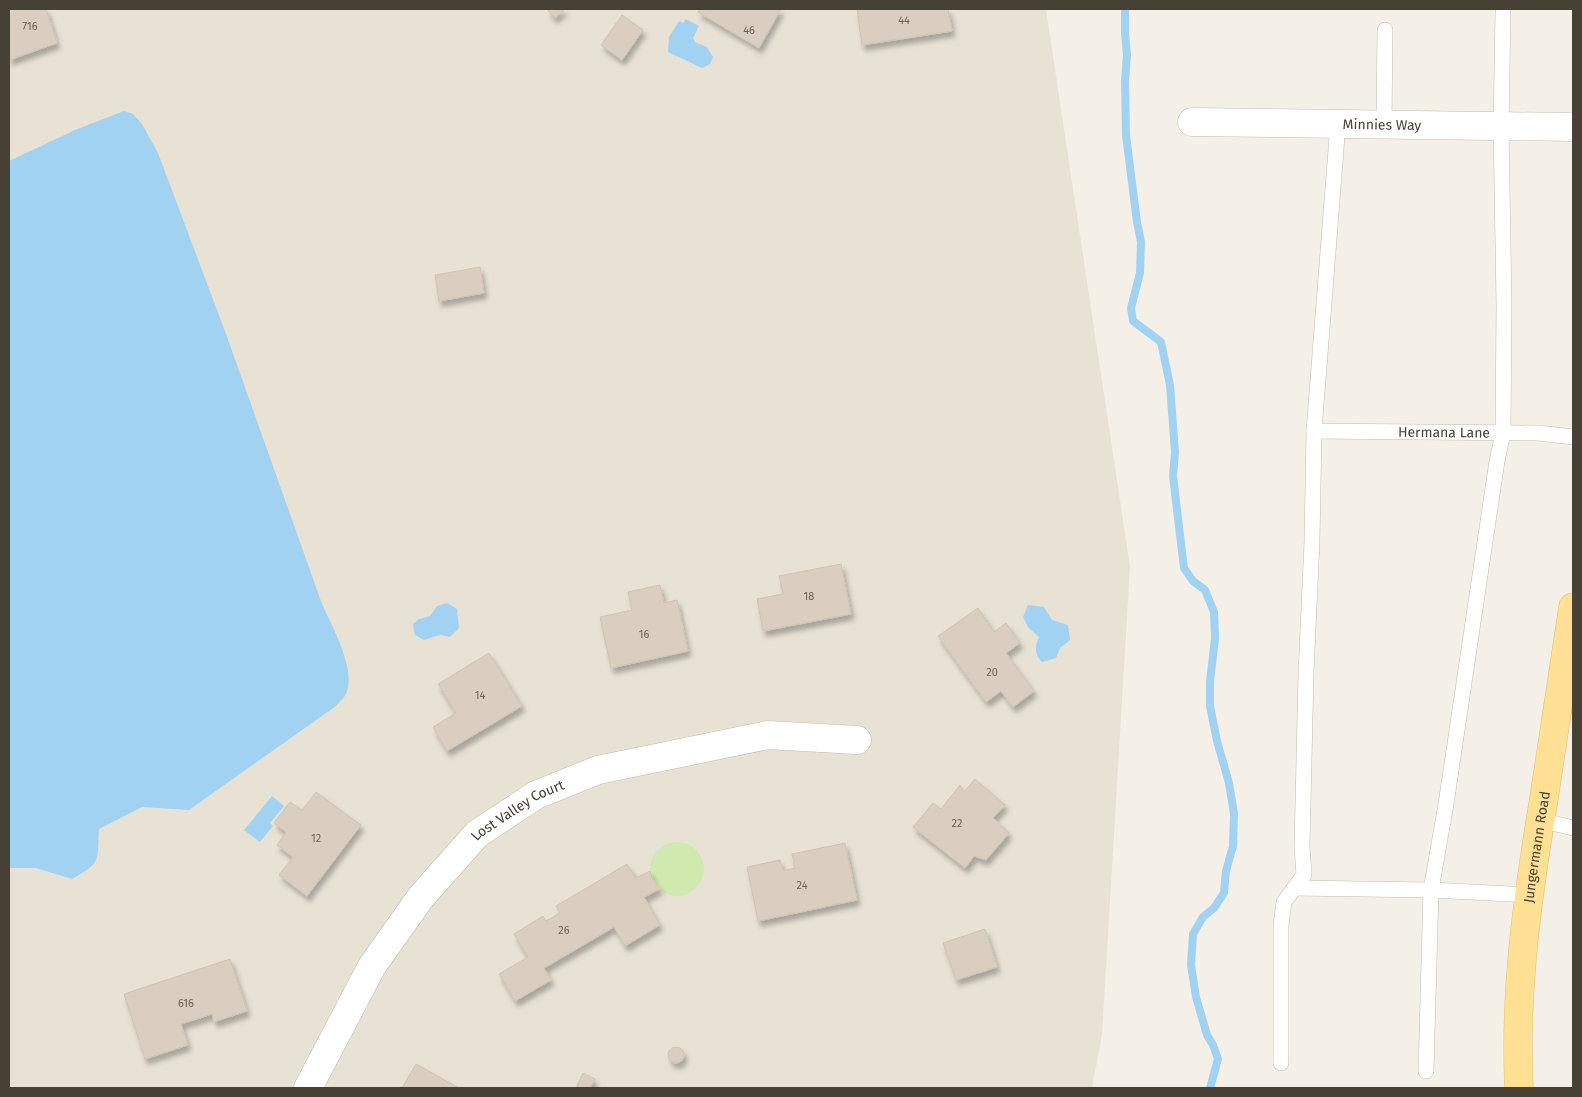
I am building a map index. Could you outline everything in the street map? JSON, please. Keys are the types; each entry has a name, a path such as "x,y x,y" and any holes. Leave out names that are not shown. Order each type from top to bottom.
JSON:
{"main road":[{"name":"Jungermann Road","path":"1519,1088 1517,1058 1519,1006 1529,895 1573,607"}],"street":[{"name":"Minnies Way","path":"1192,122 1573,127"},
{"name":"Lost Valley Court","path":"308,1088 372,966 422,897 477,834 536,795 598,770 768,735 857,740"}],"lane":[{"path":"1426,1071 1432,890 1503,433 1504,304 1501,126 1503,13"},
{"path":"1384,125 1385,30"},
{"path":"1281,1063 1281,925 1284,902 1304,875 1302,847 1314,431 1338,124"},
{"name":"Hermana Lane","path":"1314,431 1538,433 1573,437"},
{"path":"1540,820 1573,828"},
{"path":"1294,888 1432,890 1529,895"}],"shaded area":[{"path":"9,9 1046,9 1130,567 1102,1035 1092,1088 9,1088"}],"green space":[{"path":"677,842 687,844 696,850 702,859 704,869 702,879 696,888 687,894 677,896 667,894 658,888 652,879 650,869 652,859 658,850 667,844"}],"water":[{"path":"686,19 699,26 693,38 695,42 707,47 713,57 710,64 702,68 668,52 669,37 679,21 683,23"},
{"path":"124,111 133,114 142,124 158,153 226,334 322,604 342,649 346,661 349,684 346,694 336,706 189,810 142,807 99,829 96,860 89,869 72,879 36,868 9,868 9,161 75,130"},
{"path":"447,603 457,609 459,628 450,637 440,635 424,640 415,635 413,624 419,619 430,616 437,606"},
{"path":"1028,605 1044,607 1052,620 1068,625 1070,640 1060,648 1056,658 1042,662 1036,653 1039,637 1028,627 1023,617"},
{"path":"272,796 284,806 270,823 273,826 260,842 244,830"}],"building":[{"path":"9,9 46,9 57,43 9,60"},
{"path":"550,9 565,9 555,18 548,11"},
{"path":"700,9 781,9 759,48 698,12"},
{"path":"857,9 948,9 952,31 862,45"},
{"path":"622,15 643,30 622,60 601,45"},
{"path":"480,267 484,293 439,301 435,275"},
{"path":"841,564 851,614 763,631 757,599 783,594 779,576"},
{"path":"660,585 664,603 677,600 688,651 611,668 600,617 632,610 628,592"},
{"path":"978,608 994,632 1006,623 1020,643 1006,653 1034,691 1013,707 1001,691 986,702 938,636"},
{"path":"489,653 522,706 447,751 433,727 456,713 438,684"},
{"path":"975,779 1005,805 993,818 1009,833 986,860 974,856 965,868 913,827 933,803 941,809 960,785 964,792"},
{"path":"316,792 361,825 307,896 279,875 293,857 277,845 286,832 274,823 290,802 302,810"},
{"path":"845,843 857,900 758,921 747,867 780,860 783,871 795,868 792,854"},
{"path":"627,864 636,878 650,871 652,878 660,889 644,897 660,925 625,946 614,927 544,968 551,980 515,1001 499,974 528,957 514,934 543,916 546,921 560,913 556,906"},
{"path":"985,929 997,967 956,980 943,943"},
{"path":"230,959 247,1011 214,1022 212,1014 181,1024 188,1045 145,1059 124,994"},
{"path":"673,1047 679,1047 684,1052 682,1061 673,1063 668,1058 668,1052"},
{"path":"416,1064 459,1088 402,1088"},
{"path":"583,1073 595,1079 590,1088 577,1086"}],"waterway":[{"path":"1125,9 1127,55 1125,81 1126,135 1141,242 1140,273 1131,308 1133,321 1161,342 1170,385 1175,452 1173,476 1184,568 1193,581 1205,590 1214,612 1215,638 1210,682 1210,706 1217,741 1229,783 1234,814 1233,846 1226,871 1224,893 1214,908 1203,917 1193,934 1191,965 1196,997 1207,1035 1218,1059 1210,1088"}]}
